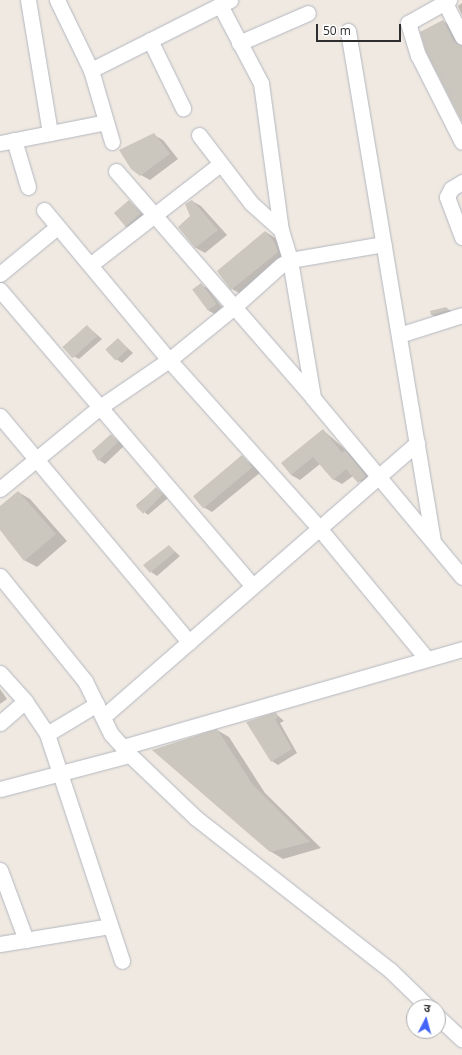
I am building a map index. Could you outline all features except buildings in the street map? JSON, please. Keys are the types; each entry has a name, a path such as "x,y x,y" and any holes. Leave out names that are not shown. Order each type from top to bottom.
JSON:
{"street":[{"path":"28,0 50,133"},
{"path":"57,0 91,70 112,142"},
{"path":"462,37 447,1 408,23 418,55 462,142"},
{"path":"91,70 225,3 240,43 261,83 281,230 290,260 313,398"},
{"path":"240,43 308,13"},
{"path":"348,32 433,542"},
{"path":"150,40 183,108"},
{"path":"28,187 7,141 106,122"},
{"path":"199,135 251,203 281,230"},
{"path":"90,265 220,164"},
{"path":"116,171 233,308 313,398 462,577"},
{"path":"462,182 451,189 447,197 462,237"},
{"path":"44,210 169,360 319,528 426,658"},
{"path":"0,274 57,227"},
{"path":"0,489 100,407 169,360 290,260 384,244"},
{"path":"0,290 253,586"},
{"path":"399,335 462,315"},
{"path":"0,416 189,642"},
{"path":"47,734 100,711 189,642 417,443"},
{"path":"0,576 85,682 112,734 126,751 196,818 390,970 420,999"},
{"path":"0,789 60,773 126,751 426,658 462,649"},
{"path":"0,673 25,702 47,734 122,961"},
{"path":"0,723 25,702"},
{"path":"0,870 26,940"},
{"path":"0,944 110,926"},
{"path":"446,1024 462,1039"}]}
